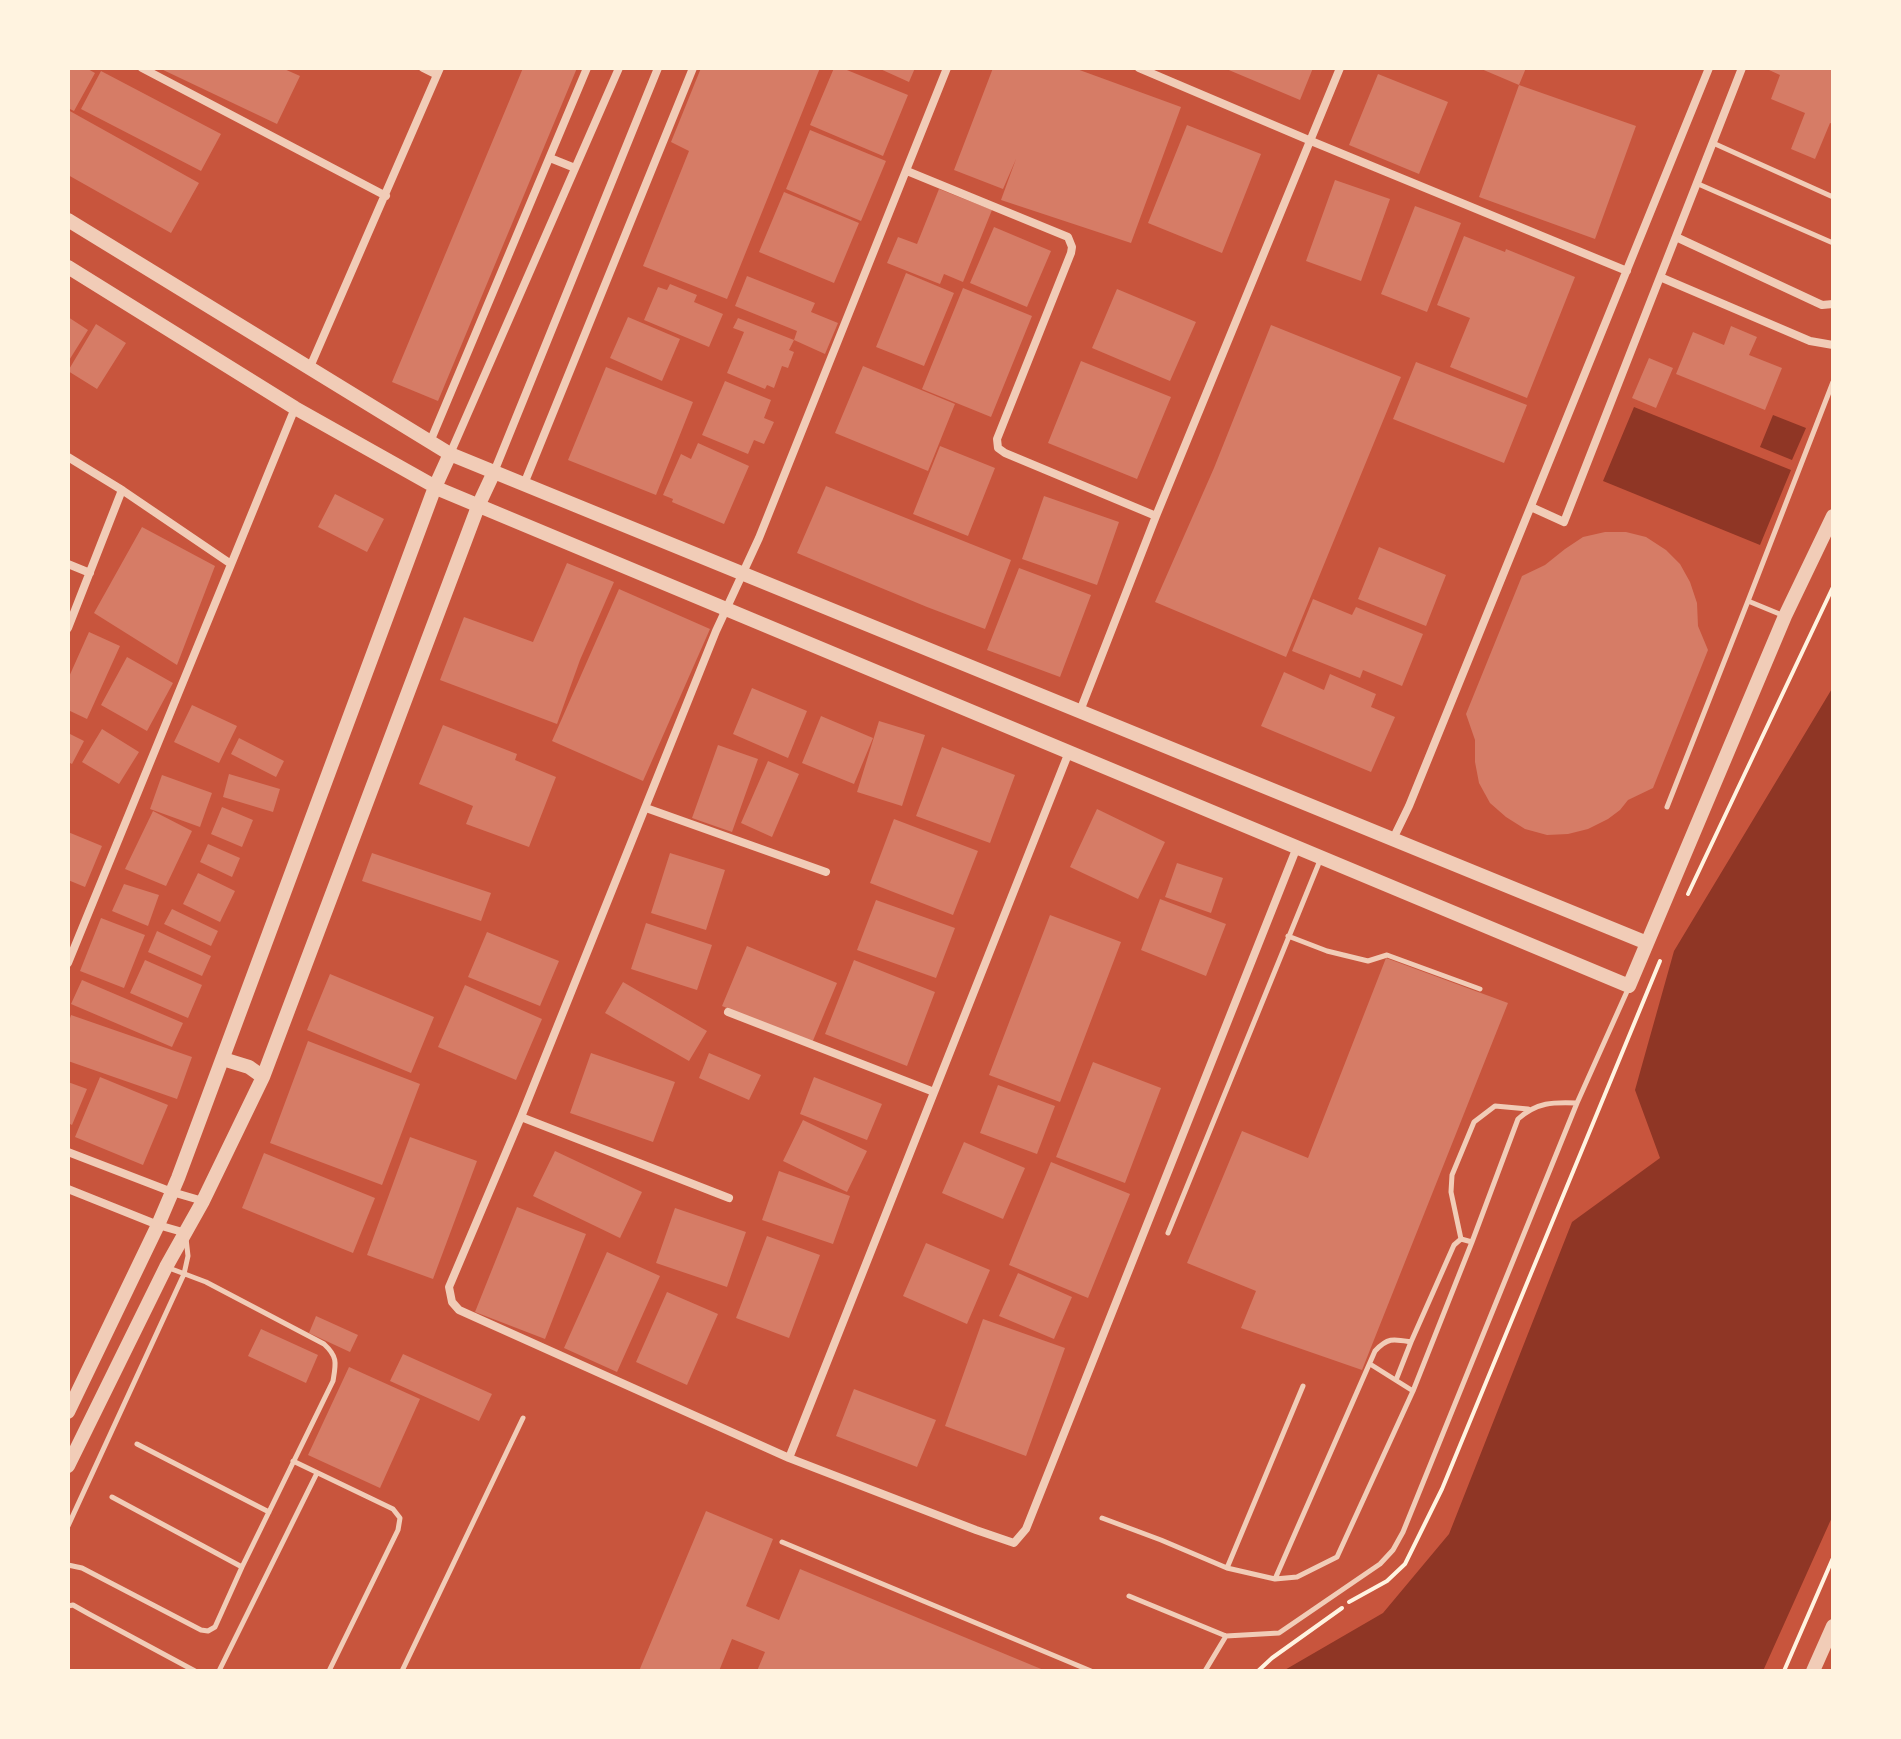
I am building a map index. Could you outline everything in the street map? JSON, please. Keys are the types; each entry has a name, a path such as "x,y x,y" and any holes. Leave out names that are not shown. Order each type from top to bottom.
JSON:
{"street":[{"path":"142,68 386,196"},
{"path":"310,367 439,72 423,68"},
{"path":"430,442 587,68"},
{"path":"68,1412 172,1192 438,488 619,68"},
{"path":"68,1466 263,1077 476,503 658,68"},
{"path":"524,484 693,68"},
{"path":"947,68 759,538 727,607 449,1287 452,1302 459,1310 789,1458 1014,1543 1026,1529 1297,847"},
{"path":"1139,68 1627,271"},
{"path":"1080,711 1156,516 1340,68"},
{"path":"1393,839 1709,68"},
{"path":"1531,507 1564,522 1742,68"},
{"path":"550,158 575,168"},
{"path":"907,171 1068,237 1071,253 997,439 998,448 1156,516"},
{"path":"68,220 453,455 1647,943"},
{"path":"1676,237 1822,305 1833,304"},
{"path":"68,267 295,408 438,488 1629,986 1785,616 1833,516"},
{"path":"1660,277 1810,341 1833,345"},
{"path":"68,963 295,408"},
{"path":"68,457 231,564"},
{"path":"68,628 122,490"},
{"path":"68,564 90,573"},
{"path":"789,1458 1069,752"},
{"path":"646,808 826,872"},
{"path":"728,1012 934,1092"},
{"path":"223,1059 249,1067 263,1077"},
{"path":"521,1117 729,1198"},
{"path":"68,1152 203,1201"},
{"path":"68,1189 186,1233"},
{"path":"1813,1671 1833,1626"}],"lane":[{"path":"1712,143 1833,197"},
{"path":"1696,183 1833,243"},
{"path":"1667,807 1833,382"},
{"path":"1748,601 1785,616"},
{"path":"1168,1233 1321,858"},
{"path":"1288,936 1327,951 1368,961 1387,955 1480,989"},
{"path":"1129,1596 1226,1636 1279,1633 1380,1564 1393,1550 1577,1103 1629,986"},
{"path":"1461,1239 1451,1192 1452,1175 1474,1122 1495,1106 1529,1109 1555,1102 1577,1103"},
{"path":"1102,1518 1227,1568 1275,1579 1297,1577 1337,1557 1413,1391 1518,1119 1529,1109"},
{"path":"68,1526 184,1274 188,1256 186,1233"},
{"path":"1461,1239 1472,1242"},
{"path":"1396,1380 1454,1245 1461,1239"},
{"path":"68,1565 82,1568 201,1630 208,1631 215,1627 333,1381 333,1353 324,1344 206,1282 166,1267"},
{"path":"1275,1579 1375,1351 1383,1342 1393,1339 1411,1342"},
{"path":"1370,1364 1413,1391"},
{"path":"1227,1568 1303,1386"},
{"path":"402,1671 523,1418"},
{"path":"137,1444 269,1512"},
{"path":"293,1461 393,1509 400,1518 398,1530 329,1671"},
{"path":"219,1671 317,1473"},
{"path":"112,1497 242,1567"},
{"path":"782,1542 1090,1671"},
{"path":"68,1606 73,1605 195,1671"},
{"path":"1205,1671 1226,1636"}],"path":[{"path":"1686,899 1833,587"},
{"path":"1784,1671 1833,1558"}],"shaded area":[{"path":"1634,407 1791,470 1760,545 1603,481"},
{"path":"1773,415 1806,428 1792,460 1760,447"},
{"path":"1833,687 1833,1515 1763,1671 1283,1671 1383,1613 1449,1534 1572,1222 1660,1158 1635,1090 1674,951"}],"building":[{"path":"70,68 86,68 95,73 74,111 68,108"},
{"path":"159,68 282,68 300,76 277,124"},
{"path":"523,68 577,68 438,401 392,382"},
{"path":"701,68 820,68 727,299 643,266 689,151 671,142"},
{"path":"834,68 842,68 908,95 883,156 810,125"},
{"path":"878,68 915,68 909,82"},
{"path":"993,68 1074,68 1181,107 1131,243 1001,200 1016,159 1003,189 954,170"},
{"path":"1224,68 1313,68 1300,100"},
{"path":"1479,68 1526,68 1519,85"},
{"path":"1770,68 1833,68 1833,124 1830,123 1815,159 1791,149 1805,113 1771,99 1780,75"},
{"path":"101,71 221,134 201,171 81,109"},
{"path":"1378,74 1448,102 1419,174 1349,145"},
{"path":"1519,85 1636,126 1595,239 1479,197"},
{"path":"68,110 199,183 171,233 68,175"},
{"path":"1187,125 1261,154 1222,253 1148,223"},
{"path":"810,130 886,161 861,221 786,189"},
{"path":"1335,180 1390,199 1361,281 1306,261"},
{"path":"939,189 992,210 963,282 944,274 940,284 887,263 898,237 917,244"},
{"path":"784,192 859,223 834,283 759,252"},
{"path":"1415,206 1461,223 1427,312 1381,294"},
{"path":"994,227 1051,251 1027,307 970,283"},
{"path":"1464,236 1575,277 1527,398 1450,367 1470,318 1437,305"},
{"path":"906,273 954,293 924,366 876,347"},
{"path":"747,276 815,303 811,312 838,323 825,354 794,340 797,331 735,306"},
{"path":"670,284 697,295 694,302 723,314 709,347 644,320 658,287 667,290"},
{"path":"963,288 1032,316 991,417 922,389"},
{"path":"1117,289 1196,322 1170,381 1092,348"},
{"path":"68,317 88,330 68,362"},
{"path":"628,317 680,339 662,381 610,358"},
{"path":"738,318 794,340 789,350 794,352 788,368 782,366 774,388 767,385 765,389 727,373 744,332 733,328"},
{"path":"96,324 126,343 97,389 68,371"},
{"path":"1271,325 1401,377 1286,657 1155,602 1214,468"},
{"path":"1731,326 1757,337 1749,355 1782,368 1765,410 1676,374 1693,332 1724,345"},
{"path":"1649,358 1673,368 1656,408 1632,398"},
{"path":"1081,361 1171,397 1137,479 1048,443"},
{"path":"1416,362 1527,405 1504,463 1393,419"},
{"path":"863,366 955,404 928,471 835,433"},
{"path":"606,367 693,402 656,495 568,460"},
{"path":"725,381 771,400 764,418 774,422 764,444 754,440 748,454 702,435"},
{"path":"698,443 749,466 724,524 672,502 673,499 663,495 681,454 691,459"},
{"path":"940,446 995,468 968,536 913,514"},
{"path":"826,486 1011,560 985,629 797,553"},
{"path":"335,494 384,519 367,552 318,527"},
{"path":"1044,496 1119,522 1097,585 1022,559"},
{"path":"142,527 215,566 177,665 94,613"},
{"path":"1605,532 1626,532 1646,537 1680,564 1697,603 1698,626 1708,650 1653,788 1628,800 1608,819 1588,829 1547,835 1525,829 1490,803 1479,783 1475,740 1466,714 1522,576 1545,565 1583,537"},
{"path":"1379,547 1446,575 1426,626 1358,599"},
{"path":"567,563 614,582 580,660 557,724 440,680 464,617 533,642"},
{"path":"1019,568 1091,595 1060,677 987,650"},
{"path":"619,589 710,629 643,781 552,741"},
{"path":"1313,599 1352,615 1356,607 1423,634 1402,686 1363,670 1360,678 1292,651"},
{"path":"89,632 120,646 87,719 68,710 68,679"},
{"path":"127,657 173,683 147,731 101,705"},
{"path":"1284,672 1324,690 1330,674 1376,694 1371,707 1395,717 1371,772 1261,726"},
{"path":"752,688 807,711 788,758 733,734"},
{"path":"192,705 237,726 219,763 174,742"},
{"path":"821,716 873,738 854,784 802,763"},
{"path":"879,721 925,735 902,806 857,792"},
{"path":"443,725 517,754 515,760 556,777 529,847 466,824 473,806 419,784"},
{"path":"102,729 139,752 119,784 82,762"},
{"path":"68,733 84,741 72,764 68,762"},
{"path":"239,738 284,761 276,777 231,754"},
{"path":"718,745 758,759 732,832 692,818"},
{"path":"942,747 1015,775 990,843 916,816"},
{"path":"768,761 799,774 772,837 741,823"},
{"path":"229,774 280,789 273,812 223,797"},
{"path":"162,775 212,793 200,827 150,809"},
{"path":"222,807 253,820 242,847 211,834"},
{"path":"1097,809 1165,842 1138,899 1070,867"},
{"path":"153,811 192,831 166,886 125,869"},
{"path":"894,819 978,851 953,915 870,883"},
{"path":"68,832 102,846 85,887 68,880"},
{"path":"208,844 240,858 232,877 200,862"},
{"path":"372,853 491,893 481,921 362,881"},
{"path":"670,853 725,870 706,930 651,913"},
{"path":"1177,863 1223,878 1211,913 1165,897"},
{"path":"198,873 235,891 220,922 183,904"},
{"path":"124,884 159,895 148,926 112,911"},
{"path":"1160,899 1226,924 1206,976 1141,950"},
{"path":"876,900 955,928 936,978 857,950"},
{"path":"172,909 218,931 211,946 164,924"},
{"path":"1050,915 1121,942 1060,1102 989,1075"},
{"path":"101,918 145,935 124,988 80,971"},
{"path":"646,923 712,945 697,990 631,969"},
{"path":"157,931 211,956 202,976 148,952"},
{"path":"487,932 559,961 540,1006 468,977"},
{"path":"747,946 837,983 812,1043 722,1006"},
{"path":"1386,958 1508,1003 1362,1370 1241,1328 1256,1291 1187,1263 1242,1131 1308,1158"},
{"path":"145,960 202,985 188,1018 130,993"},
{"path":"854,960 935,992 907,1066 825,1034"},
{"path":"330,974 434,1017 411,1073 307,1030"},
{"path":"82,980 183,1023 172,1047 71,1004"},
{"path":"623,982 707,1031 689,1061 605,1013"},
{"path":"465,985 542,1019 516,1080 438,1047"},
{"path":"71,1015 192,1057 177,1099 68,1061"},
{"path":"308,1041 420,1084 382,1185 270,1143"},
{"path":"591,1053 675,1082 653,1142 570,1113"},
{"path":"709,1053 761,1075 749,1100 699,1078"},
{"path":"1093,1062 1161,1088 1125,1183 1056,1157"},
{"path":"100,1077 168,1105 143,1165 75,1137"},
{"path":"814,1077 882,1104 867,1140 800,1114"},
{"path":"68,1082 87,1089 72,1125 68,1123"},
{"path":"998,1085 1055,1106 1037,1154 980,1133"},
{"path":"803,1120 867,1151 847,1192 783,1161"},
{"path":"410,1137 477,1161 433,1279 367,1255"},
{"path":"964,1142 1025,1168 1003,1219 942,1193"},
{"path":"555,1151 642,1192 620,1238 533,1196"},
{"path":"264,1153 375,1198 353,1253 242,1208"},
{"path":"1051,1162 1130,1194 1088,1298 1009,1265"},
{"path":"779,1171 850,1196 833,1244 762,1220"},
{"path":"517,1207 586,1234 545,1339 475,1312"},
{"path":"675,1208 746,1232 727,1287 656,1263"},
{"path":"767,1236 820,1255 789,1338 736,1318"},
{"path":"926,1243 990,1270 967,1324 903,1296"},
{"path":"607,1252 660,1276 617,1372 564,1348"},
{"path":"1018,1273 1072,1297 1054,1339 999,1316"},
{"path":"667,1292 718,1314 687,1385 636,1362"},
{"path":"316,1316 358,1335 350,1352 309,1333"},
{"path":"983,1319 1065,1348 1026,1456 945,1426"},
{"path":"261,1329 318,1355 306,1383 248,1356"},
{"path":"403,1354 492,1394 479,1421 390,1381"},
{"path":"349,1367 420,1399 380,1488 308,1455"},
{"path":"854,1389 936,1420 917,1467 836,1436"},
{"path":"706,1511 773,1539 746,1606 779,1620 800,1569 1046,1671 757,1671 765,1652 732,1639 719,1671 639,1671"}]}
